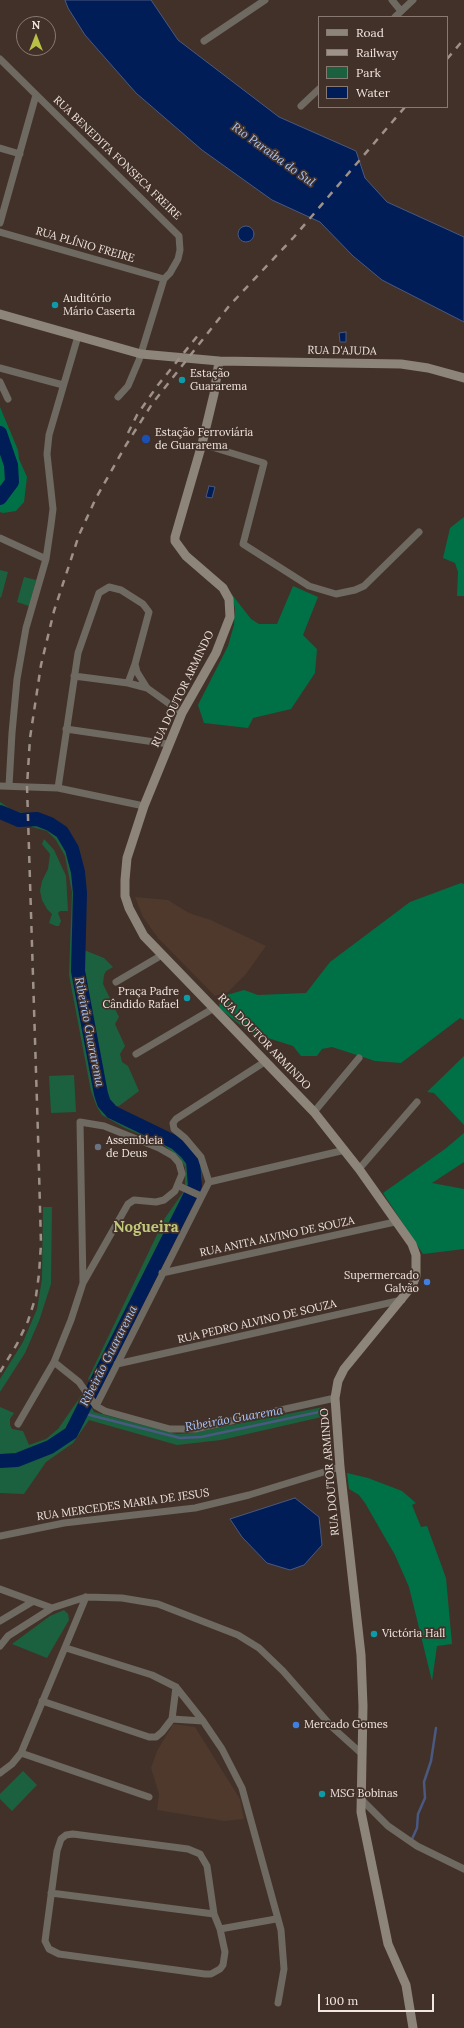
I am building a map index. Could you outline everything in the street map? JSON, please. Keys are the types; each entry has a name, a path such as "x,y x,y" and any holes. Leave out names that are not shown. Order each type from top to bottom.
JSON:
{"street":[{"path":"204,41 265,0"},
{"path":"392,0 401,11"},
{"path":"397,16 413,0"},
{"name":"RUA BENEDITA FONSECA FREIRE","path":"0,59 176,231 179,236 180,250 170,273 164,279 141,354 128,386 118,397"},
{"path":"301,106 318,90"},
{"path":"0,223 36,95"},
{"path":"0,148 20,154"},
{"name":"RUA PLÍNIO FREIRE","path":"0,232 164,279"},
{"name":"RUA D'AJUDA","path":"0,314 141,354 219,361 401,364 428,368 464,378"},
{"path":"9,786 17,679 26,628 46,559 53,509 47,454 49,436 78,336"},
{"name":"RUA DOUTOR ARMINDO","path":"219,361 214,394 202,444 175,541 186,556 218,582 223,588 229,599 230,617 216,653 182,713 168,744 144,806 127,858 124,880 125,896 138,927 162,956 266,1061 314,1112 345,1150 412,1244 416,1255 416,1276 412,1286 344,1370 338,1381 335,1398 340,1466 361,1656 361,1812 388,1944 406,1985 413,2028"},
{"path":"0,368 63,384"},
{"path":"0,382 8,399"},
{"path":"202,444 264,463 243,544 309,586 336,594 355,590 364,586 419,532"},
{"path":"0,538 46,559"},
{"path":"58,788 74,676 82,637 98,593 109,587 115,587 127,594 146,607 149,612 135,664 128,683"},
{"path":"135,664 147,688"},
{"path":"74,676 128,683 147,688 182,713"},
{"path":"66,729 168,744"},
{"path":"0,786 58,788 144,806"},
{"path":"116,982 162,956"},
{"path":"136,1054 214,1008"},
{"path":"314,1112 359,1058"},
{"path":"208,1182 201,1158 185,1138 174,1129 173,1123 176,1119 266,1061"},
{"path":"359,1169 417,1102"},
{"path":"18,1424 54,1362 71,1320 83,1284 128,1204 134,1200 156,1202 164,1200 180,1186 182,1169 173,1156 159,1148 104,1126 80,1122 83,1284"},
{"path":"94,1404 117,1364 199,1196 208,1182 345,1150"},
{"path":"180,1186 199,1196"},
{"name":"RUA ANITA ALVINO DE SOUZA","path":"162,1273 396,1222"},
{"name":"RUA PEDRO ALVINO DE SOUZA","path":"117,1364 402,1300"},
{"path":"54,1362 79,1382 94,1404 105,1411 170,1429 182,1430 335,1398"},
{"name":"RUA MERCEDES MARIA DE JESUS","path":"0,1536 64,1523 195,1508 250,1495 340,1466"},
{"path":"0,1589 32,1602 52,1608"},
{"path":"0,1646 8,1636 52,1608 86,1597 122,1598 158,1604 238,1635 259,1648 283,1670 332,1727 362,1754"},
{"path":"0,1773 12,1764 21,1753 86,1597"},
{"path":"0,1621 32,1602"},
{"path":"66,1648 152,1675 176,1687 203,1721 222,1749 242,1788 276,1919 281,1930 284,1950 284,1969 278,2003"},
{"path":"42,1701 149,1738 156,1737 172,1719 176,1687"},
{"path":"172,1719 203,1721"},
{"path":"21,1753 150,1797"},
{"path":"361,1799 388,1826 417,1846 464,1869"},
{"path":"66,1834 194,1850 200,1854 207,1866 214,1914 220,1929 225,1952 223,1965 220,1969 211,1974 59,1954 49,1949 45,1941 57,1851 61,1839 66,1834"},
{"path":"51,1893 214,1914"},
{"path":"220,1929 276,1919"}],"shaded area":[{"path":"135,897 168,900 189,913 211,920 266,946 246,974 228,992 215,996 158,938 143,917"},
{"path":"173,1724 195,1727 240,1799 244,1819 224,1821 157,1810 159,1794 151,1768 157,1751"}],"green space":[{"path":"0,407 18,450 19,459 27,477 24,502 16,511 3,513 0,512"},
{"path":"464,517 464,596 457,596 458,572 455,563 443,558 450,528"},
{"path":"0,570 8,572 1,598 0,597"},
{"path":"24,577 36,580 29,606 17,602"},
{"path":"293,586 318,597 303,635 317,649 315,673 291,709 253,718 248,728 204,723 198,705 228,646 234,625 235,608 230,592 251,619 259,624 277,624"},
{"path":"0,802 15,812 25,813 25,826 0,819"},
{"path":"31,813 47,819 66,831 72,841 79,857 86,891 84,950 104,958 113,967 106,971 103,984 119,1017 115,1024 125,1046 120,1054 122,1062 128,1066 139,1091 119,1106 115,1106 132,1117 165,1130 180,1138 191,1148 201,1168 202,1178 199,1191 185,1185 185,1167 179,1157 162,1144 125,1128 102,1115 97,1107 91,1091 69,975 72,892 65,856 56,840 47,831 32,827"},
{"path":"44,839 54,850 66,876 68,911 60,911 58,913 61,921 59,926 49,923 52,914 42,900 40,891 42,881 48,869 50,854 42,844"},
{"path":"461,883 464,884 464,1020 460,1018 401,1063 375,1061 332,1047 322,1049 317,1056 301,1056 293,1046 249,1032 219,1008 220,997 244,990 258,995 306,993 330,962 410,902"},
{"path":"464,1056 464,1125 434,1093 427,1092"},
{"path":"74,1075 76,1112 51,1113 49,1076"},
{"path":"464,1133 464,1162 432,1183 464,1189 464,1249 423,1254 383,1193 445,1149"},
{"path":"184,1191 196,1196 98,1392 88,1379 165,1218"},
{"path":"43,1207 52,1207 51,1284 39,1321 25,1353 0,1392 0,1379 23,1342 37,1309 42,1279"},
{"path":"83,1393 94,1412 177,1434 192,1433 323,1407 326,1416 221,1440 177,1445 89,1420 73,1443 46,1462 24,1494 0,1493 0,1407 14,1413 10,1419 10,1425 12,1429 23,1431 29,1445 46,1439 58,1429"},
{"path":"347,1473 368,1478 402,1491 416,1503 412,1505 421,1527 427,1526 446,1578 452,1644 437,1646 432,1681 409,1587 395,1555 365,1503 359,1495 349,1489"},
{"path":"64,1610 68,1614 69,1620 47,1658 12,1644 50,1616"},
{"path":"23,1771 37,1785 12,1811 0,1799 0,1794"}],"water":[{"name":"Rio Paraíba do Sul","path":"65,0 151,0 178,40 279,117 356,151 365,178 387,202 464,237 464,322 382,280 353,256 320,222 272,200 202,150 136,93 85,35 68,8"},
{"path":"246,226 253,231 254,234 249,241 246,242 239,237 238,234 243,227"},
{"path":"346,332 346,342 340,342 339,333"},
{"path":"209,486 215,487 212,498 206,497"},
{"path":"295,1498 319,1517 322,1545 304,1565 290,1570 267,1563 242,1537 230,1519"}],"waterway":[{"name":"Ribeirão Guararema","path":"0,433 11,465 12,482 0,498"},
{"name":"Ribeirão Guararema","path":"0,812 19,820 37,819 50,824 62,832 72,849 78,872 80,893 78,971 101,1094 104,1103 112,1112 176,1143 186,1152 193,1161 195,1186 71,1433 50,1447 17,1460 0,1461"},
{"name":"Ribeirão Guarema","path":"82,1413 180,1438 201,1437 319,1412"},
{"path":"412,1839 417,1828 418,1814 425,1798 424,1782 431,1761 436,1728"}],"railway":[{"path":"448,58 464,39"},
{"path":"0,1372 17,1344 28,1321 36,1296 39,1274 41,1244 27,786 30,738 41,665 54,611 79,535 96,498 126,445 152,404 229,306 294,237 404,108"},
{"path":"128,433 137,415 158,385 199,334"}],"place":[{"name":"Auditório Mário Caserta","path":"55,305"},
{"name":"Estação Guararema","path":"182,380"},
{"name":"Estação Ferroviária de Guararema","path":"146,439"},
{"name":"Praça Padre Cândido Rafael","path":"187,998"},
{"name":"Assembleia de Deus","path":"98,1147"},
{"name":"Supermercado Galvão","path":"427,1282"},
{"name":"Victória Hall","path":"374,1634"},
{"name":"Mercado Gomes","path":"296,1725"},
{"name":"MSG Bobinas","path":"322,1794"}],"district":[{"name":"Nogueira","path":"146,1228"}]}
